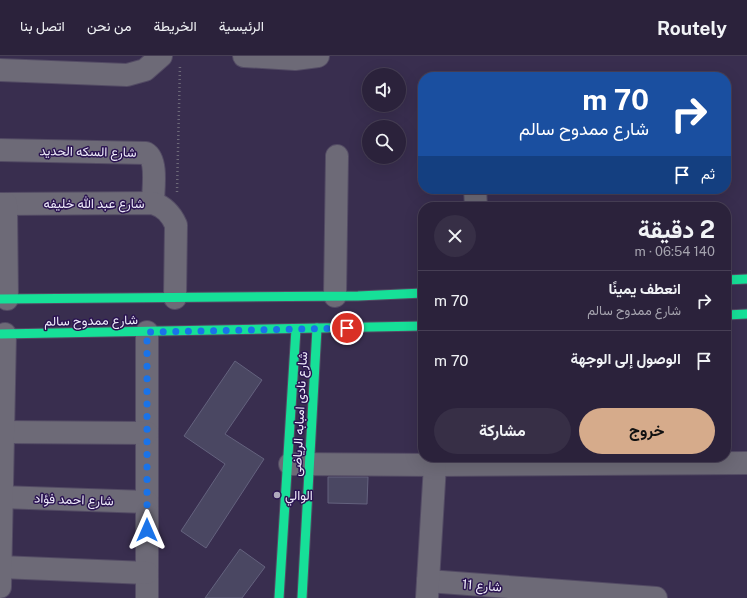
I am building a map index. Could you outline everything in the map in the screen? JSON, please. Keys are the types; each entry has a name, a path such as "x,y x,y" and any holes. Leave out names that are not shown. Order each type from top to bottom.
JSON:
{"main road":[{"path":"731,280 747,279"},
{"name":"شارع ممدوح سالم","path":"3,299 334,296 418,293"},
{"path":"731,315 747,314"},
{"name":"شارع ممدوح سالم","path":"2,334 418,326"},
{"name":"شارع نادى امبابه الرياضى","path":"279,598 296,328"},
{"name":"شارع نادى امبابه الرياضى","path":"302,598 317,328"}],"street":[{"path":"244,56 295,59 318,56"},
{"path":"0,70 127,74 146,70 171,59"},
{"name":"شارع السكه الحديد","path":"0,150 146,153 150,155 154,163 153,203"},
{"path":"334,296 337,156"},
{"name":"شارع عبد الله خليفه","path":"3,204 153,203 167,211 176,225 175,298"},
{"path":"3,204 3,299"},
{"path":"147,332 147,598"},
{"path":"0,587 2,334"},
{"path":"2,432 147,432"},
{"path":"288,464 435,466 747,463"},
{"path":"427,589 435,466"},
{"name":"شارع احمد فؤاد","path":"1,497 147,502"},
{"path":"0,567 147,573"},
{"name":"شارع 11","path":"427,589 656,598"}],"path":[{"path":"171,59 180,80 178,186"}],"building":[{"path":"235,361 262,380 225,434 264,459 206,548 181,531 225,464 184,436"},
{"path":"328,477 368,477 367,504 328,503"},
{"path":"240,549 265,567 242,598 205,598"}],"traffic: fast":[{"path":"731,280 747,279"},
{"path":"0,299 358,296 418,293"},
{"path":"731,315 747,314"},
{"path":"0,334 418,326"},
{"path":"302,598 317,328"},
{"path":"279,598 296,329"}],"place":[{"name":"الوالي","path":"277,495"}],"route":[{"path":"147,530 147,332 347,328"}]}
